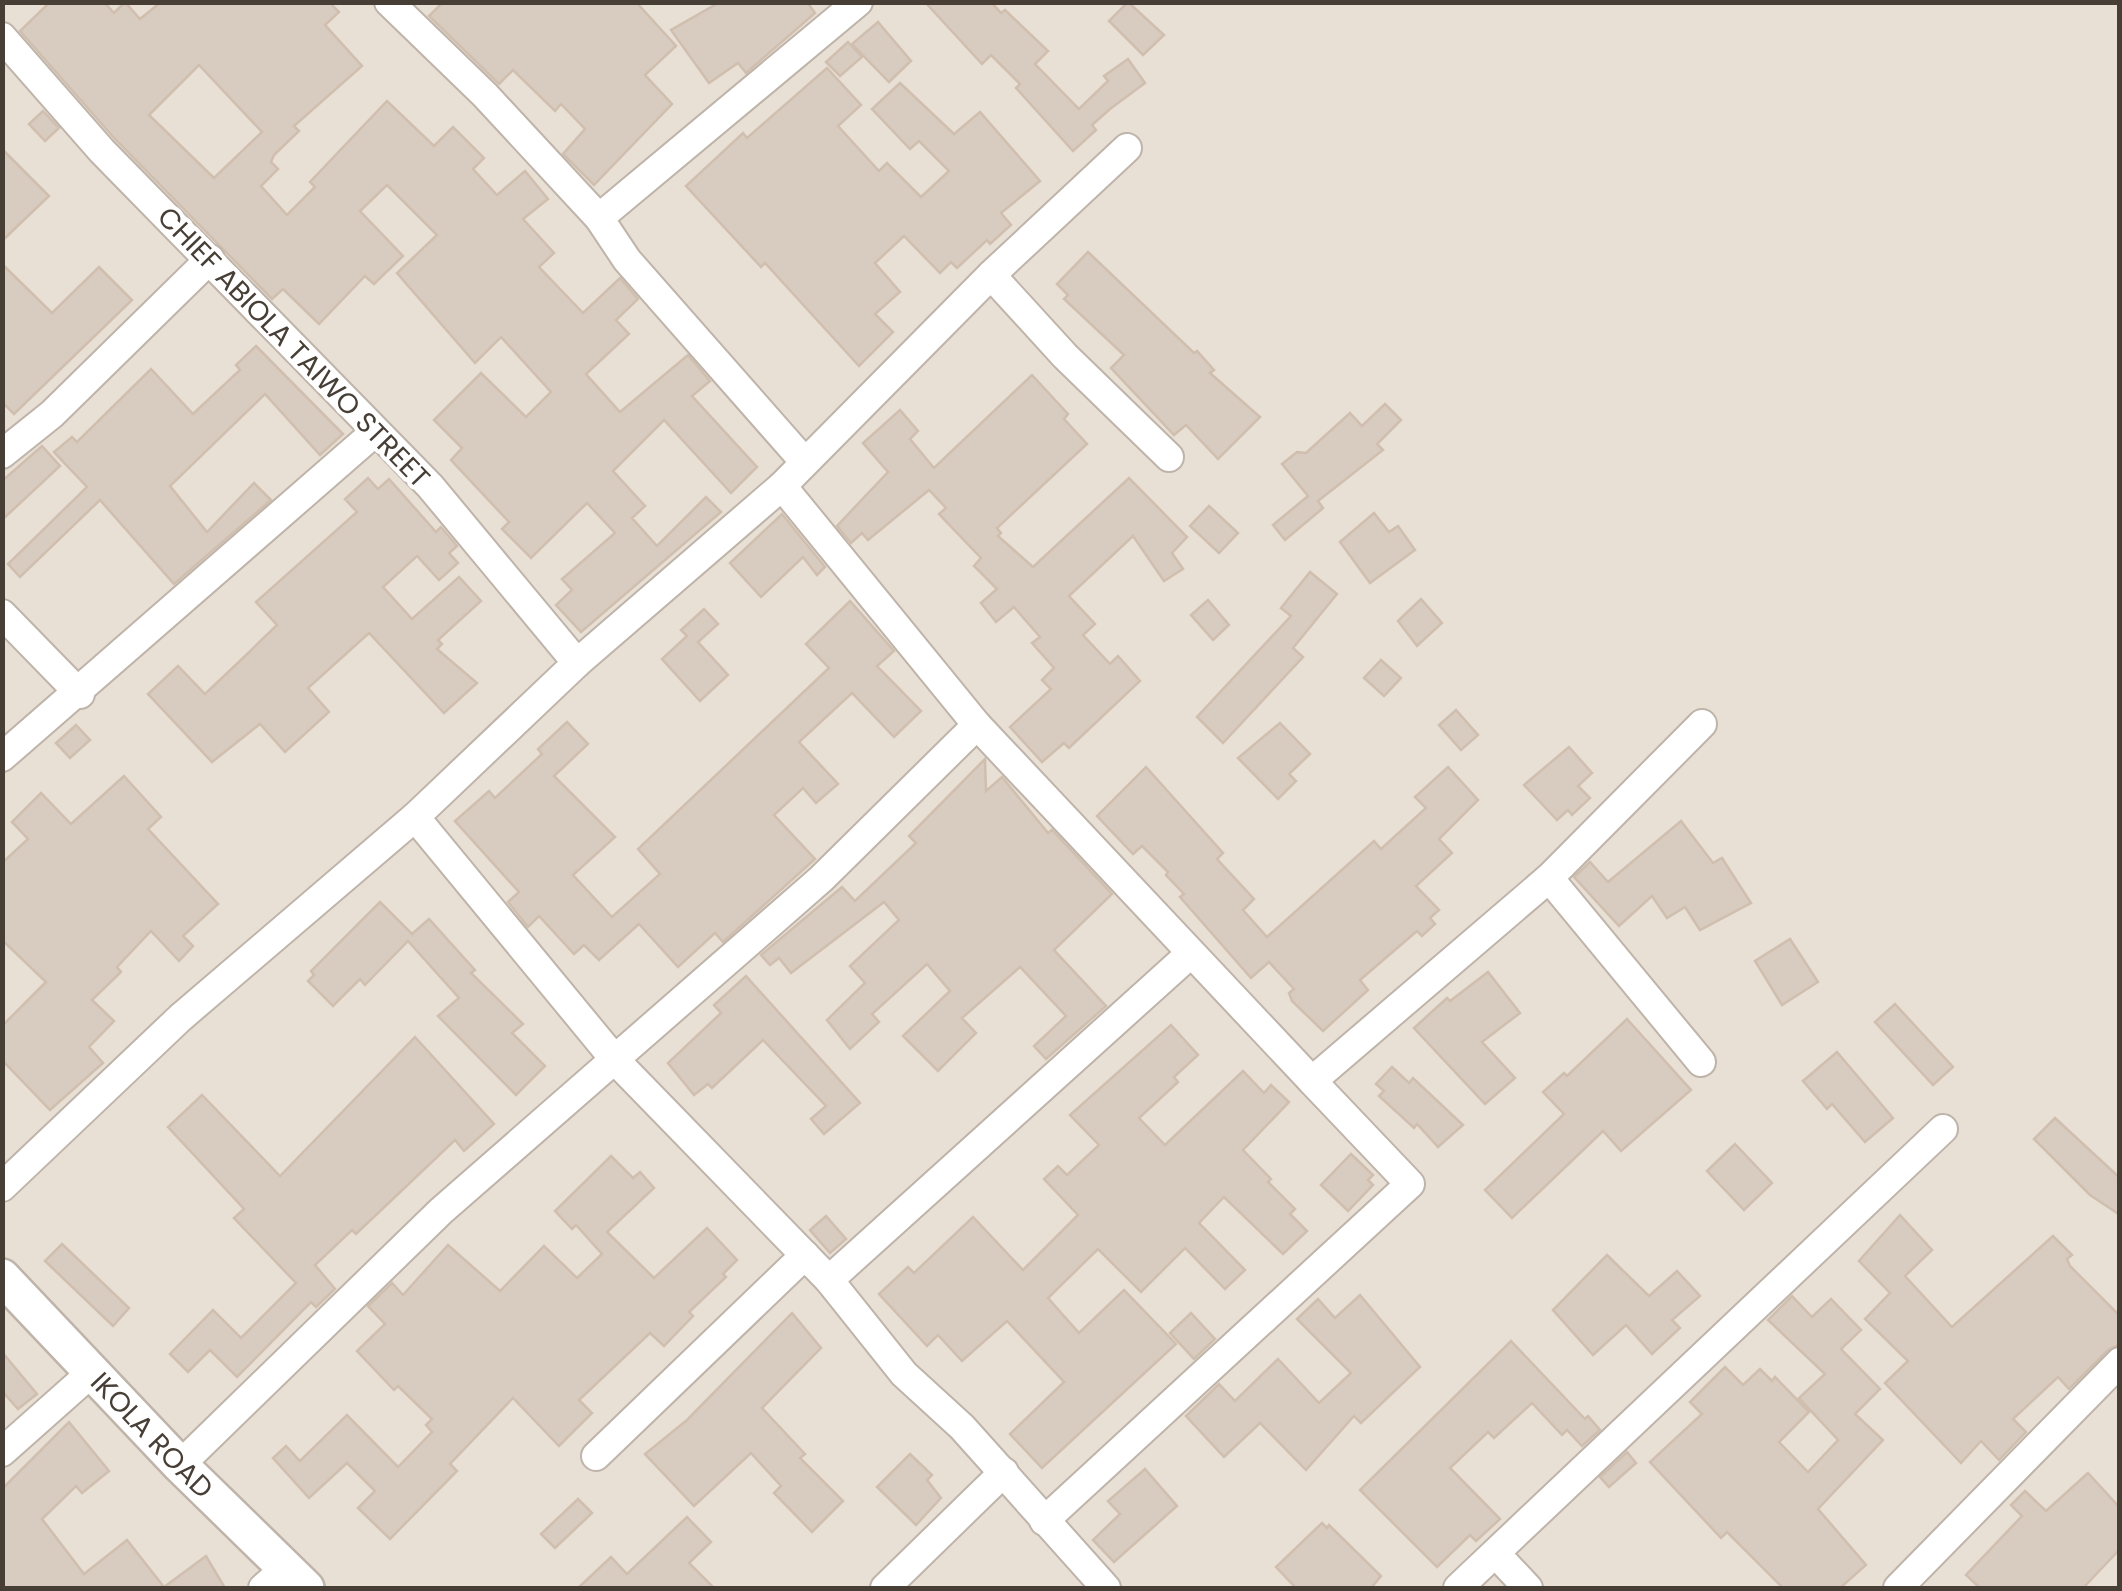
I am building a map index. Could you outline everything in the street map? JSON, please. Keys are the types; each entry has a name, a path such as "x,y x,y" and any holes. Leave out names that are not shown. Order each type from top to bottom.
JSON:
{"street":[{"path":"599,218 858,2"},
{"path":"391,3 485,95 599,218 627,260 802,460"},
{"name":"CHIEF ABIOLA TAIWO STREET","path":"2,37 102,151 430,486 577,663"},
{"path":"2,1186 180,1018 415,817 577,663 782,486 802,460 1127,148"},
{"path":"2,454 52,414 210,259"},
{"path":"991,275 1065,356 1169,457"},
{"path":"2,758 80,694 375,432"},
{"path":"782,486 977,726 1189,955 1410,1184 1044,1521"},
{"path":"2,614 80,694"},
{"path":"1312,1081 1549,878 1702,724"},
{"path":"180,1465 440,1211 821,879 977,726"},
{"path":"415,817 616,1060 829,1280 904,1374 1004,1472 1106,1588"},
{"path":"1549,878 1701,1062"},
{"path":"829,1280 1189,955"},
{"path":"1458,1588 1943,1129"},
{"path":"596,1456 805,1255"},
{"name":"IKOLA ROAD","path":"2,1278 285,1582"},
{"path":"1907,1586 2120,1362"},
{"path":"2,1452 91,1373"},
{"path":"885,1588 1004,1472"},
{"path":"1497,1555 1528,1588"}],"shaded area":[{"path":"3,3 2119,3 2119,1588 3,1588"}],"building":[{"path":"50,2 104,2 114,13 125,2 140,19 161,2 329,2 339,12 325,25 362,66 294,126 299,131 274,155 271,162 278,169 261,186 287,215 315,187 310,182 387,101 434,146 453,127 484,158 473,169 497,195 525,171 548,199 523,219 554,253 539,267 583,313 620,278 638,299 616,320 629,334 586,374 620,412 688,355 710,381 692,396 757,467 731,493 664,420 613,471 645,506 632,518 657,546 706,497 721,512 581,632 556,605 572,590 562,579 615,533 587,503 531,558 502,529 509,522 451,460 462,448 434,420 481,373 526,417 551,392 501,337 475,363 397,273 437,235 387,185 360,211 403,256 374,284 365,276 319,324 283,289 272,299 115,139 20,31","holes":["199,65 262,132 214,178 149,115"]},
{"path":"443,2 636,2 676,46 645,75 672,104 594,185 563,154 585,129 561,104 555,111 513,70 499,84 429,16"},
{"path":"720,2 807,2 815,13 746,73 738,63 709,83 671,30"},
{"path":"925,2 991,2 1001,13 1005,10 1048,51 1035,64 1079,109 1108,81 1104,76 1128,59 1145,83 1092,125 1096,130 1073,151 1016,88 1020,84 991,55 982,64"},
{"path":"1128,2 1164,35 1143,55 1109,21"},
{"path":"878,22 911,61 889,82 852,44"},
{"path":"848,42 862,57 840,76 826,62"},
{"path":"827,68 861,105 838,126 879,171 887,163 921,197 949,171 919,141 910,149 872,109 900,83 954,134 980,112 1040,181 1001,213 1011,225 990,244 987,240 957,268 951,262 940,273 904,236 875,263 900,292 875,314 893,332 859,366 765,263 761,267 686,186 743,133 747,138"},
{"path":"43,111 59,128 45,141 29,124"},
{"path":"2,149 49,196 2,241"},
{"path":"1088,252 1194,353 1197,351 1214,370 1210,373 1260,417 1218,459 1186,425 1174,435 1111,368 1124,355 1064,299 1068,295 1057,284"},
{"path":"2,264 52,313 99,267 132,300 14,414 2,402"},
{"path":"256,346 343,434 320,455 265,394 170,486 207,532 254,483 271,500 174,584 100,500 20,577 8,564 87,487 54,452 72,437 77,442 151,369 193,414 240,370 236,365"},
{"path":"1032,375 1068,414 1064,419 1087,444 997,528 1001,533 998,536 1033,567 1129,478 1187,537 1172,553 1183,569 1164,581 1133,536 1069,596 1095,624 1083,635 1110,664 1118,656 1140,681 1069,748 1064,743 1042,762 1010,727 1051,689 1042,680 1054,668 1032,643 1040,637 1014,607 996,622 981,603 997,589 974,566 981,558 939,514 946,508 929,490 868,540 862,533 851,543 837,526 888,472 863,443 900,410 918,431 910,439 934,468"},
{"path":"1385,404 1401,420 1377,444 1383,450 1318,501 1323,508 1285,540 1273,525 1308,496 1282,464 1297,452 1306,453 1350,413 1362,426"},
{"path":"42,446 60,466 2,520 2,481"},
{"path":"368,478 378,489 389,479 436,532 441,527 457,546 449,553 458,563 439,580 417,556 383,587 412,619 459,577 481,601 438,640 442,644 437,649 477,683 444,713 369,633 308,688 329,712 285,752 260,724 212,762 148,694 178,666 205,694 277,625 256,602 357,512 345,499"},
{"path":"1209,506 1238,533 1219,553 1190,526"},
{"path":"1374,513 1389,532 1398,526 1415,550 1370,583 1340,542"},
{"path":"782,514 825,567 817,575 803,557 761,597 730,563"},
{"path":"1310,572 1337,594 1293,648 1303,657 1223,743 1197,717 1291,616 1281,608"},
{"path":"1421,599 1442,623 1417,646 1398,621"},
{"path":"1208,600 1229,625 1213,640 1191,615"},
{"path":"850,601 894,651 877,666 921,711 894,737 852,693 799,742 838,784 816,803 803,788 774,815 815,859 723,942 715,933 678,967 639,924 599,960 584,945 574,954 539,916 528,927 508,902 519,892 455,821 489,791 495,798 542,754 538,749 567,722 588,744 554,776 615,837 573,875 612,917 660,874 638,849 829,668 806,644"},
{"path":"704,609 718,624 698,642 728,675 700,701 662,659 687,636 681,630"},
{"path":"1381,660 1401,678 1384,696 1364,678"},
{"path":"1456,710 1478,735 1461,750 1439,725"},
{"path":"1280,723 1310,754 1289,774 1296,781 1278,799 1238,758"},
{"path":"76,725 90,740 70,758 56,743"},
{"path":"1569,747 1592,773 1578,786 1590,798 1572,815 1568,810 1557,820 1524,785"},
{"path":"985,759 986,791 1002,777 1048,833 1052,830 1112,894 1054,950 1106,1006 1046,1059 1034,1046 1066,1016 1020,967 962,1018 976,1033 938,1071 903,1036 950,991 927,964 872,1014 879,1022 850,1049 827,1020 865,983 850,966 899,920 884,902 791,973 779,958 770,965 761,955 842,887 855,901 916,843 909,836"},
{"path":"1146,767 1223,853 1217,859 1254,899 1243,910 1267,937 1374,841 1381,849 1426,808 1415,797 1448,767 1478,800 1439,839 1452,853 1416,886 1439,910 1430,918 1435,924 1422,936 1417,931 1360,980 1368,990 1323,1031 1292,1001 1289,993 1294,989 1269,962 1251,978 1180,897 1184,894 1166,875 1168,872 1142,846 1133,854 1097,816"},
{"path":"124,776 161,817 148,829 218,904 183,936 193,946 179,961 151,931 117,967 121,972 92,1000 114,1021 89,1047 103,1063 50,1110 2,1060 2,1026 46,982 2,940 2,863 28,839 12,822 41,793 71,824"},
{"path":"1681,821 1713,863 1722,858 1751,903 1700,930 1685,907 1667,918 1652,896 1619,926 1574,877 1590,862 1608,882"},
{"path":"380,902 412,934 429,919 475,970 471,973 523,1024 512,1033 545,1066 516,1095 438,1016 459,998 408,941 365,985 360,979 333,1006 308,981 314,975 311,971"},
{"path":"1790,939 1818,982 1782,1005 1755,961"},
{"path":"1488,972 1520,1013 1482,1042 1515,1078 1485,1104 1414,1028 1447,998 1450,1001"},
{"path":"746,976 860,1103 824,1134 811,1119 826,1106 763,1040 712,1088 708,1084 694,1095 668,1063 721,1013 714,1005"},
{"path":"1895,1004 1953,1067 1933,1085 1875,1022"},
{"path":"1627,1019 1691,1090 1621,1151 1603,1131 1512,1218 1485,1190 1564,1114 1543,1092 1564,1073 1567,1076"},
{"path":"1171,1025 1198,1055 1174,1077 1178,1082 1139,1118 1165,1145 1243,1071 1264,1093 1271,1085 1289,1102 1243,1150 1295,1209 1290,1214 1307,1231 1283,1254 1224,1197 1199,1223 1245,1270 1225,1289 1185,1248 1141,1292 1098,1249 1048,1298 1079,1333 1124,1290 1176,1344 1042,1468 1010,1434 1064,1382 1007,1321 962,1361 938,1335 927,1346 879,1294 908,1267 914,1273 973,1217 1023,1270 1078,1215 1044,1179 1058,1166 1067,1175 1099,1145 1070,1115"},
{"path":"415,1037 494,1124 464,1151 455,1140 356,1234 352,1230 315,1265 335,1289 316,1307 311,1302 237,1377 210,1350 188,1372 170,1354 213,1310 241,1338 296,1283 234,1218 244,1209 168,1127 202,1095 280,1176"},
{"path":"1837,1052 1893,1118 1865,1142 1832,1104 1827,1109 1803,1081"},
{"path":"1392,1067 1409,1083 1413,1078 1463,1125 1438,1147 1417,1124 1414,1128 1379,1096 1384,1091 1376,1084"},
{"path":"2055,1118 2120,1178 2120,1215 2090,1195 2034,1139"},
{"path":"1735,1144 1772,1183 1744,1210 1707,1171"},
{"path":"1351,1154 1373,1175 1368,1180 1373,1185 1348,1211 1321,1185"},
{"path":"611,1156 633,1178 640,1172 654,1188 607,1232 654,1278 707,1228 737,1260 723,1274 726,1277 689,1312 693,1316 664,1346 650,1333 579,1400 592,1413 559,1446 513,1398 450,1464 457,1471 390,1539 358,1508 375,1491 347,1463 309,1498 273,1458 286,1446 300,1461 347,1415 398,1467 432,1432 426,1425 432,1419 398,1386 394,1390 357,1351 385,1324 368,1306 392,1283 403,1295 448,1245 500,1291 544,1246 577,1278 602,1254 576,1225 572,1229 555,1211"},
{"path":"1900,1215 1932,1250 1905,1276 1952,1327 2053,1236 2072,1255 2067,1259 2070,1266 2120,1316 2120,1344 2108,1350 2069,1389 2058,1377 2013,1419 2026,1432 1999,1460 1981,1441 1961,1463 1885,1383 1908,1361 1865,1319 1890,1293 1859,1261"},
{"path":"826,1216 846,1239 830,1253 810,1230"},
{"path":"62,1244 129,1308 113,1326 45,1261"},
{"path":"1607,1255 1649,1296 1677,1271 1700,1296 1672,1320 1680,1328 1652,1354 1626,1325 1593,1355 1553,1310"},
{"path":"1360,1295 1420,1367 1361,1423 1354,1416 1306,1470 1260,1423 1224,1457 1186,1416 1219,1384 1235,1401 1278,1359 1319,1403 1351,1373 1297,1319 1318,1299 1335,1318"},
{"path":"1792,1296 1812,1317 1831,1299 1861,1330 1841,1349 1880,1389 1855,1414 1883,1440 1818,1509 1866,1565 1840,1588 1783,1588 1727,1532 1721,1538 1650,1462 1702,1414 1690,1402 1725,1367 1743,1385 1760,1369 1772,1381 1775,1377 1809,1412 1779,1442 1808,1472 1838,1440 1799,1398 1825,1374 1768,1320"},
{"path":"792,1313 821,1348 762,1408 805,1454 800,1458 843,1501 812,1532 774,1493 781,1486 751,1453 694,1506 645,1454 687,1420"},
{"path":"1191,1313 1215,1339 1194,1359 1170,1333"},
{"path":"1511,1341 1600,1430 1582,1446 1567,1430 1562,1435 1532,1403 1494,1438 1488,1432 1450,1468 1500,1519 1476,1541 1470,1535 1437,1567 1360,1490"},
{"path":"2,1352 37,1394 18,1409 2,1391"},
{"path":"69,1422 109,1471 82,1493 76,1486 42,1519 84,1574 127,1540 164,1587 206,1556 225,1588 2,1588 2,1489"},
{"path":"1627,1452 1636,1463 1609,1487 1600,1477"},
{"path":"910,1454 932,1475 927,1480 941,1498 916,1525 877,1487"},
{"path":"1145,1469 1177,1506 1114,1562 1093,1540 1120,1514 1108,1501"},
{"path":"2088,1473 2120,1508 2120,1549 2083,1588 1980,1588 1966,1575 2022,1516 2011,1505 2025,1491 2046,1511"},
{"path":"578,1499 592,1513 555,1548 541,1534"},
{"path":"687,1517 711,1542 689,1563 714,1588 578,1588 611,1557 627,1574"},
{"path":"1322,1523 1327,1528 1329,1525 1381,1576 1371,1588 1296,1588 1276,1567"}]}
